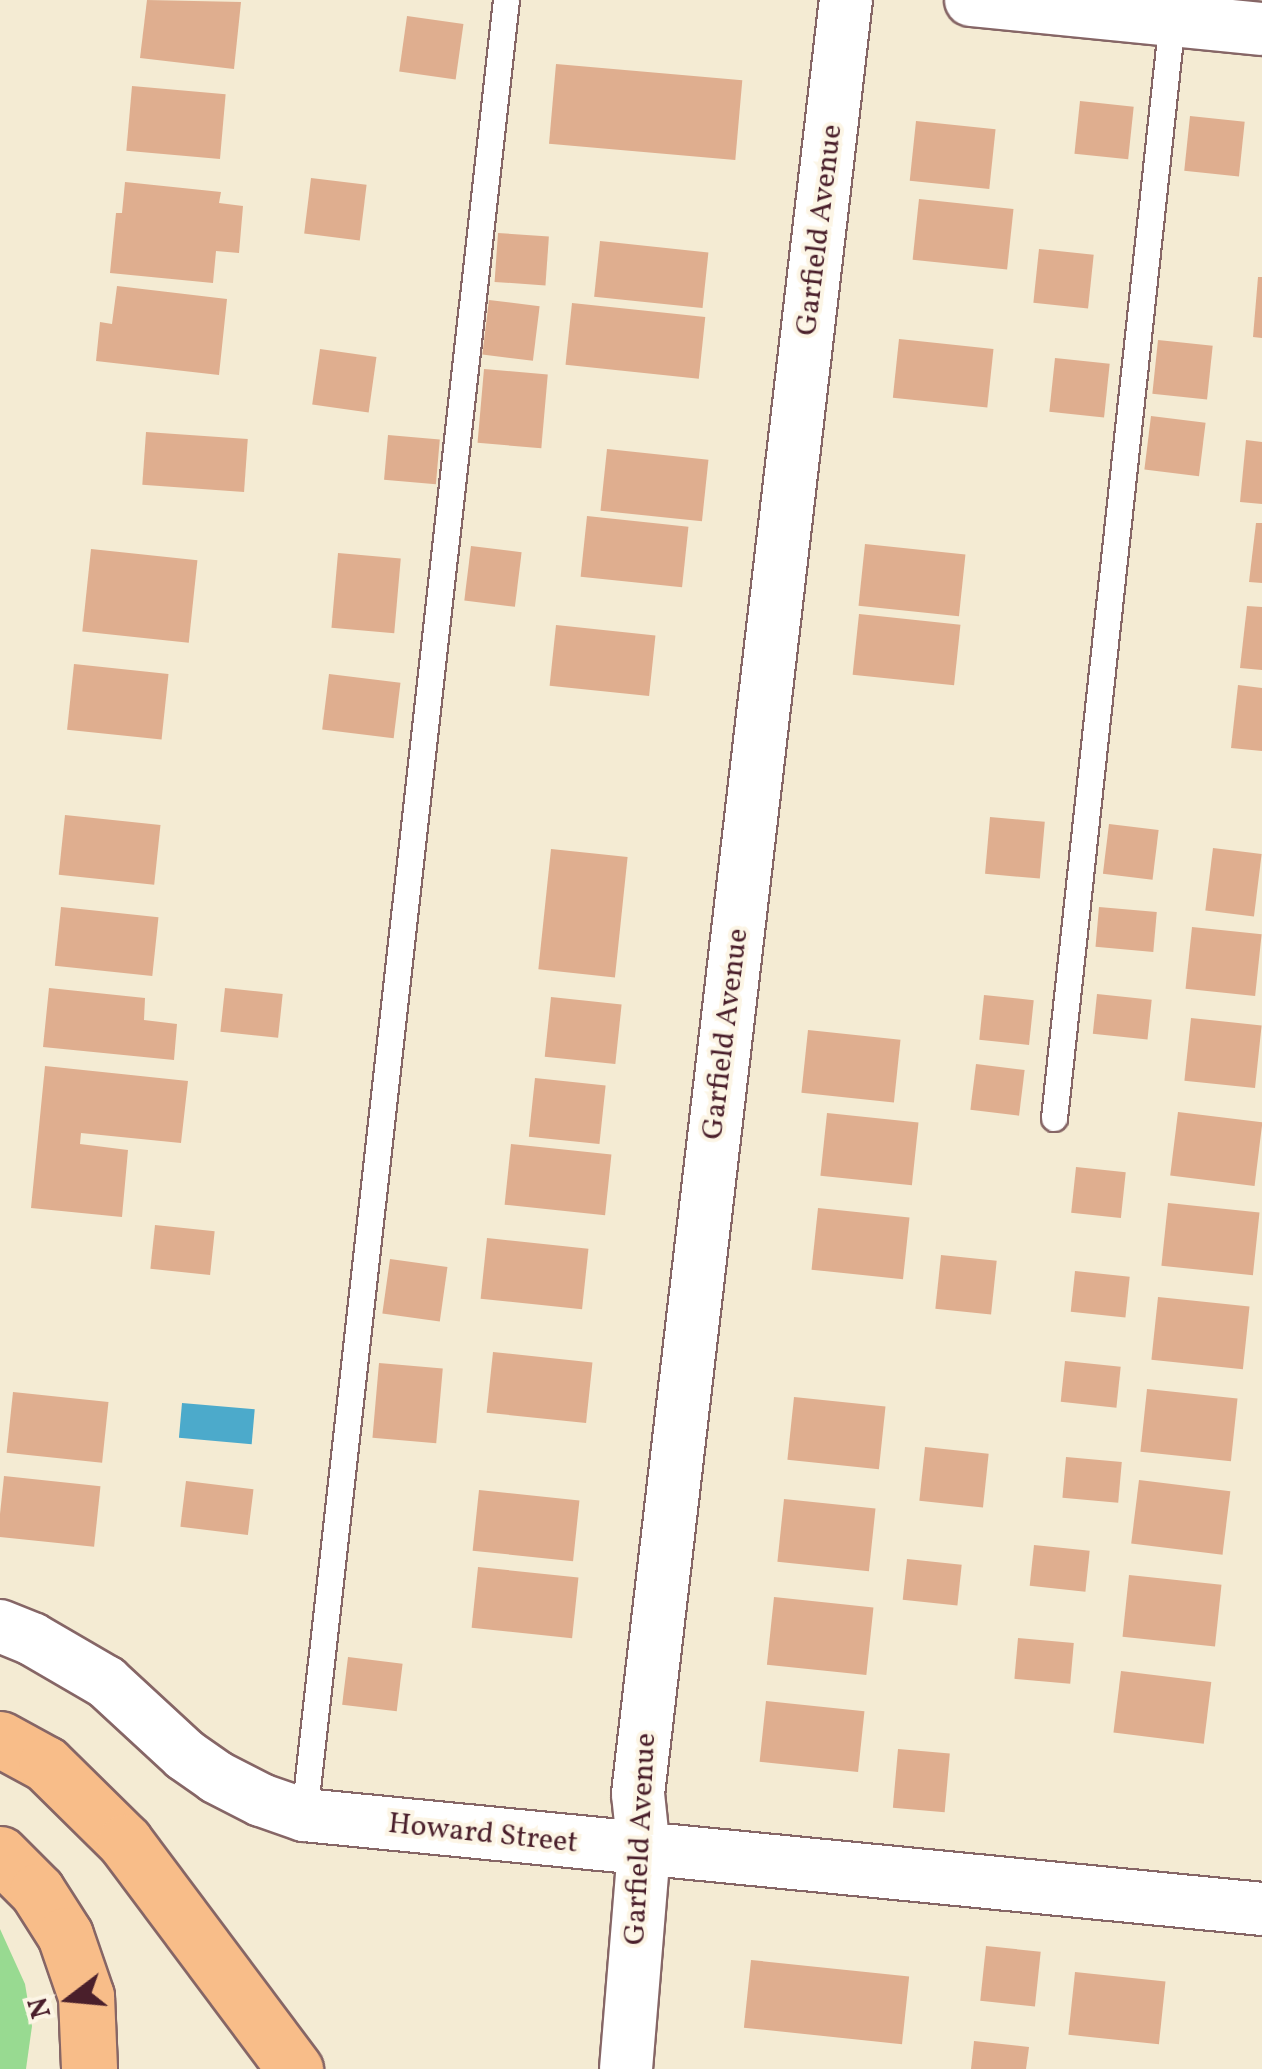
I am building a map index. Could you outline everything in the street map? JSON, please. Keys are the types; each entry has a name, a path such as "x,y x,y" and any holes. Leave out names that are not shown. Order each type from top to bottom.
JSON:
{"highway":[{"path":"0,1739 46,1764 125,1842 295,2069"},
{"path":"0,1854 37,1891 65,1935 86,1996 88,2069"}],"street":[{"name":"Garfield Avenue","path":"626,2069 644,1852 638,1794 846,0"},
{"path":"971,0 1262,30"},
{"name":"Howard Street","path":"0,1626 32,1639 106,1682 185,1755 216,1777 261,1800 304,1815 644,1852 1262,1908"}],"lane":[{"path":"304,1815 506,0"},
{"path":"1054,1118 1172,20"}],"green space":[{"path":"0,1929 25,1984 32,2026 26,2069 0,2069"}],"water":[{"path":"182,1403 255,1409 252,1444 179,1438"}],"building":[{"path":"147,0 241,2 234,69 140,58"},
{"path":"407,16 463,24 456,79 399,71"},
{"path":"556,64 742,80 735,160 549,144"},
{"path":"132,86 226,94 220,159 126,151"},
{"path":"1080,101 1134,107 1128,159 1074,154"},
{"path":"1190,116 1245,122 1239,176 1184,171"},
{"path":"916,121 996,129 989,189 910,181"},
{"path":"311,178 367,185 360,240 304,234"},
{"path":"125,182 221,192 219,203 243,206 239,253 216,251 213,283 110,273 116,213 122,213"},
{"path":"919,199 1013,209 1007,270 913,260"},
{"path":"498,233 549,237 545,285 495,282"},
{"path":"600,241 708,252 703,308 594,297"},
{"path":"1039,249 1094,255 1088,308 1033,303"},
{"path":"1258,277 1262,277 1262,338 1253,337"},
{"path":"117,286 227,299 219,375 96,361 100,322 112,324"},
{"path":"489,300 540,306 533,361 482,355"},
{"path":"572,303 705,317 699,379 566,365"},
{"path":"899,339 993,349 987,408 893,398"},
{"path":"1158,340 1213,346 1207,399 1152,394"},
{"path":"320,349 376,357 369,412 312,404"},
{"path":"1055,358 1110,364 1104,417 1049,412"},
{"path":"484,369 548,375 541,448 478,443"},
{"path":"1151,416 1206,423 1199,476 1144,470"},
{"path":"146,432 248,439 244,492 142,485"},
{"path":"388,435 440,440 436,484 384,480"},
{"path":"1246,440 1262,442 1262,504 1240,502"},
{"path":"607,449 708,460 702,521 601,511"},
{"path":"587,516 688,527 682,587 581,577"},
{"path":"1256,523 1262,523 1262,583 1249,582"},
{"path":"865,544 965,555 959,616 859,606"},
{"path":"471,546 522,552 515,607 464,601"},
{"path":"91,549 197,560 189,643 82,632"},
{"path":"338,553 401,558 394,633 331,628"},
{"path":"1247,606 1262,607 1262,670 1240,668"},
{"path":"859,614 960,625 954,685 853,675"},
{"path":"556,625 655,635 649,696 550,686"},
{"path":"74,664 168,674 162,740 67,730"},
{"path":"329,674 400,683 394,738 322,730"},
{"path":"1238,685 1262,688 1262,751 1231,748"},
{"path":"65,815 160,825 154,885 59,875"},
{"path":"990,817 1045,822 1040,879 985,874"},
{"path":"1109,824 1159,830 1153,880 1103,874"},
{"path":"1213,848 1262,854 1254,917 1205,911"},
{"path":"551,849 628,857 615,977 538,969"},
{"path":"61,907 158,917 152,976 55,966"},
{"path":"1099,907 1157,912 1153,952 1096,947"},
{"path":"1192,927 1262,934 1255,996 1186,989"},
{"path":"49,988 145,998 144,1020 177,1024 174,1060 43,1047"},
{"path":"225,988 283,994 278,1038 220,1032"},
{"path":"1097,994 1152,1000 1148,1040 1093,1034"},
{"path":"984,995 1034,1000 1029,1045 979,1040"},
{"path":"551,997 622,1004 615,1064 545,1057"},
{"path":"1191,1018 1262,1025 1255,1088 1184,1081"},
{"path":"808,1030 900,1040 894,1102 801,1093"},
{"path":"976,1064 1025,1070 1019,1116 970,1110"},
{"path":"45,1066 188,1081 181,1143 81,1133 80,1144 128,1150 122,1217 31,1208"},
{"path":"535,1078 606,1085 599,1144 529,1137"},
{"path":"1178,1112 1262,1122 1255,1186 1170,1176"},
{"path":"827,1113 918,1123 912,1185 820,1176"},
{"path":"511,1144 611,1155 605,1215 505,1205"},
{"path":"1076,1167 1126,1172 1121,1218 1071,1213"},
{"path":"1168,1203 1259,1213 1253,1275 1161,1266"},
{"path":"818,1208 909,1218 903,1279 812,1270"},
{"path":"155,1225 215,1231 210,1275 150,1269"},
{"path":"487,1238 588,1249 582,1309 481,1299"},
{"path":"941,1255 997,1261 991,1315 935,1309"},
{"path":"390,1259 447,1267 440,1322 382,1313"},
{"path":"1075,1271 1130,1277 1125,1318 1071,1312"},
{"path":"1158,1297 1249,1307 1243,1369 1151,1360"},
{"path":"493,1352 592,1362 586,1423 487,1413"},
{"path":"1065,1361 1121,1367 1116,1408 1061,1402"},
{"path":"379,1363 443,1369 436,1443 372,1438"},
{"path":"1147,1389 1238,1399 1231,1461 1140,1452"},
{"path":"13,1392 108,1402 102,1463 7,1453"},
{"path":"794,1397 885,1407 879,1469 787,1460"},
{"path":"925,1447 989,1454 983,1507 919,1501"},
{"path":"1066,1457 1122,1462 1118,1503 1062,1498"},
{"path":"4,1476 100,1486 94,1547 0,1537"},
{"path":"1139,1480 1230,1491 1223,1555 1131,1544"},
{"path":"186,1481 253,1489 248,1535 180,1527"},
{"path":"479,1490 579,1501 573,1561 473,1551"},
{"path":"784,1499 875,1509 869,1571 777,1562"},
{"path":"1034,1545 1090,1551 1085,1592 1030,1586"},
{"path":"907,1559 962,1565 957,1606 903,1600"},
{"path":"478,1567 578,1578 572,1638 472,1628"},
{"path":"1129,1575 1221,1585 1215,1646 1123,1637"},
{"path":"774,1597 873,1607 866,1675 767,1665"},
{"path":"1018,1638 1074,1643 1070,1684 1014,1679"},
{"path":"348,1657 403,1664 397,1711 342,1705"},
{"path":"1121,1671 1211,1682 1204,1744 1113,1733"},
{"path":"766,1701 864,1711 858,1772 760,1762"},
{"path":"898,1749 950,1754 945,1812 893,1808"},
{"path":"986,1946 1041,1952 1035,2006 980,2001"},
{"path":"751,1960 909,1977 902,2044 744,2028"},
{"path":"1075,1972 1166,1982 1159,2044 1068,2035"},
{"path":"974,2041 1029,2047 1026,2069 971,2069"}]}
